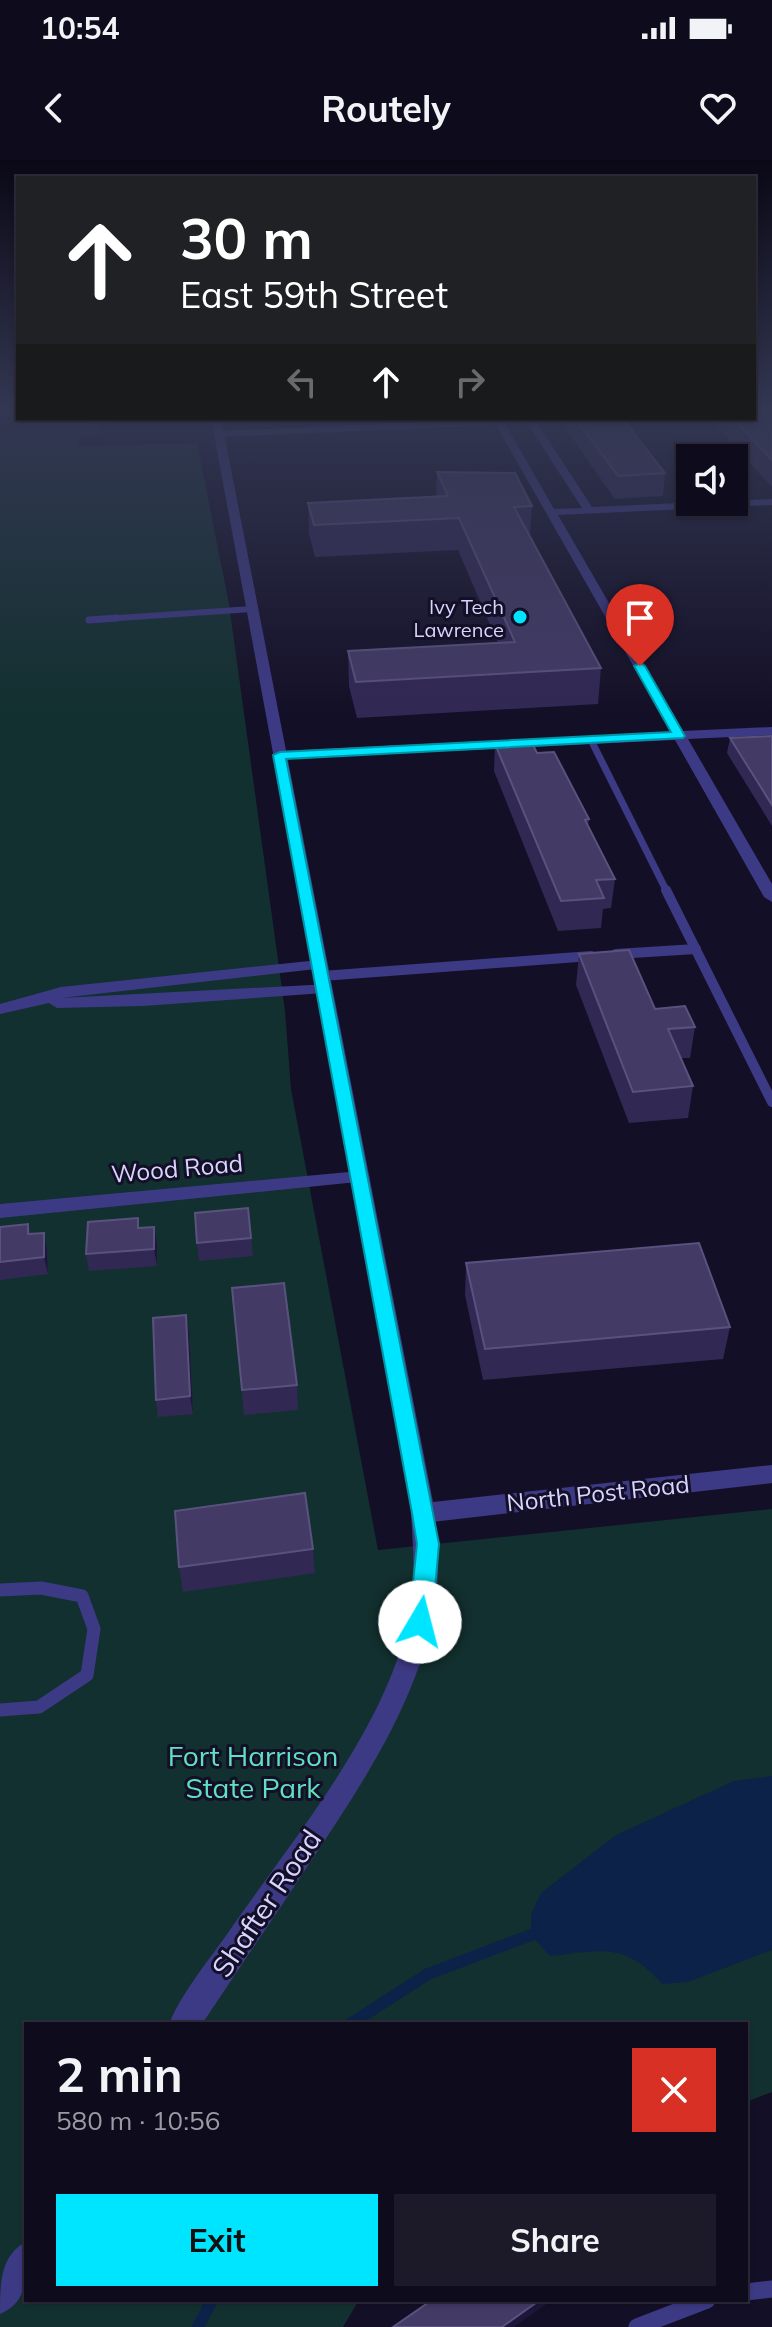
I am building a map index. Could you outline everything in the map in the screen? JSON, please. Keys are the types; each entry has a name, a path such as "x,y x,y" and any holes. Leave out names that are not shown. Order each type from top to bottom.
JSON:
{"street":[{"name":"Shafter Road","path":"185,2022 364,1758 394,1704 406,1677 424,1608 428,1544 233,512"},
{"path":"551,512 772,897"},
{"path":"280,755 772,731"},
{"path":"0,1009 42,1000 58,1004 143,1001 322,976"},
{"name":"Wood Road","path":"0,1211 360,1177"},
{"name":"North Post Road","path":"423,1513 772,1474"},
{"path":"0,2297 24,2262"}],"lane":[{"path":"89,620 252,609"},
{"path":"591,740 772,1102"},
{"path":"322,976 696,949"},
{"path":"0,1590 41,1588 82,1596 94,1629 87,1675 39,1707 0,1710"},
{"path":"748,2292 772,2289"},
{"path":"637,2327 673,2310 700,2302"}],"green space":[{"name":"Fort Harrison State Park","path":"0,512 211,512 229,604 285,1011 291,1089 378,1550 772,1509 772,2092 748,2101 748,2022 24,2022 24,2302 358,2302 343,2327 0,2327"}],"water":[{"path":"772,1776 772,1950 688,1982 662,1984 648,1970 624,1955 598,1951 550,1956 531,1935 531,1914 541,1893 616,1835 734,1781"}],"building":[{"path":"310,512 517,512 601,668 356,682 348,651 515,642 459,518 314,525"},
{"path":"772,736 772,805 730,738"},
{"path":"531,741 537,753 554,752 589,819 585,820 615,879 596,880 604,898 561,901 495,744"},
{"path":"629,950 655,1009 685,1006 695,1027 668,1029 693,1086 633,1092 579,954"},
{"path":"248,1208 251,1238 197,1243 195,1213"},
{"path":"138,1218 138,1228 154,1227 154,1249 86,1254 88,1222"},
{"path":"28,1224 28,1234 44,1233 44,1257 0,1262 0,1227"},
{"path":"699,1243 730,1327 485,1349 466,1263"},
{"path":"284,1283 297,1385 242,1390 232,1288"},
{"path":"186,1315 190,1396 156,1400 153,1318"},
{"path":"305,1493 313,1549 179,1567 175,1511"},
{"path":"429,2302 537,2302 502,2327 393,2327"}],"waterway":[{"path":"353,2022 428,1974 531,1935"},
{"path":"198,2327 211,2302"}],"place":[{"name":"Ivy Tech Lawrence","path":"520,617"}],"route":[{"path":"420,1622 424,1608 428,1544 423,1513 280,755 679,736 640,666"}]}
